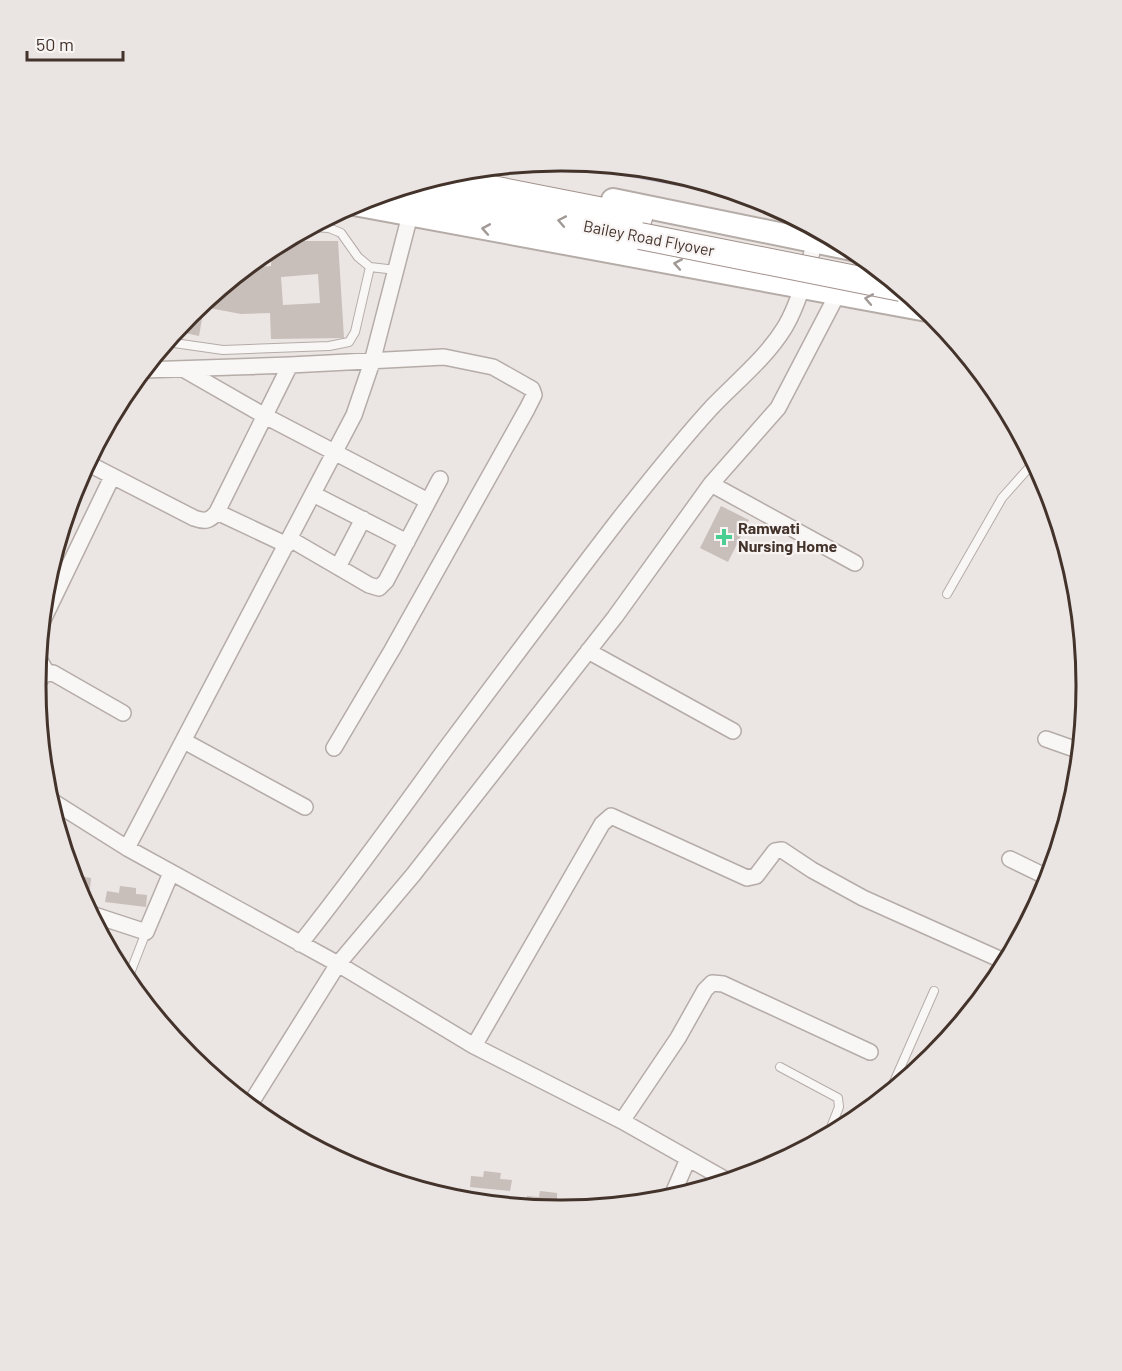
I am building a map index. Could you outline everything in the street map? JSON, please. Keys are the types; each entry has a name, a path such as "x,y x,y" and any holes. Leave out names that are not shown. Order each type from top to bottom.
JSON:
{"highway":[{"name":"Bailey Road Flyover","path":"455,182 642,227 891,292"},
{"name":"Bailey Road Flyover","path":"417,192 855,264"}],"main road":[{"path":"486,176 822,243"},
{"path":"371,207 838,293 894,294"}],"street":[{"path":"127,848 354,415 372,362 410,215"},
{"path":"300,944 358,870 546,614 659,468 683,438 767,353 785,326 803,286 815,241"},
{"path":"254,1098 338,964 413,875 615,617 711,484 778,408 838,293"},
{"path":"155,370 372,362 444,357 493,367 532,389 534,395 392,650 334,748"},
{"path":"96,468 194,518 209,520 217,512 290,365"},
{"path":"183,369 265,416 428,501"},
{"path":"54,597 112,477"},
{"path":"217,512 288,542 369,585 379,588 386,581 440,479"},
{"path":"711,484 855,563"},
{"path":"314,494 407,542"},
{"path":"338,567 363,519"},
{"path":"588,651 733,731"},
{"path":"47,673 57,674 123,713"},
{"path":"1046,739 1071,748"},
{"path":"184,741 305,807"},
{"path":"61,807 127,848 338,964 474,1046 622,1121 718,1175"},
{"path":"474,1046 602,824 606,818 611,816 747,878 756,876 774,851 782,850 854,893 997,958"},
{"path":"1010,859 1039,873"},
{"path":"102,918 146,932 171,873"},
{"path":"622,1121 678,1038 705,990 712,983 723,984 870,1052"},
{"path":"676,1186 688,1159"}],"lane":[{"path":"326,228 341,233 358,257 370,267 396,270"},
{"path":"177,343 223,350 329,346 349,342 355,332 370,267"},
{"path":"947,594 1002,498 1027,470"},
{"path":"132,970 146,932"},
{"path":"897,1074 934,991"},
{"path":"780,1067 838,1098 839,1107 833,1122"}],"green space":[{"path":"609,173 661,181 694,189"}],"building":[{"path":"302,241 338,241 344,338 271,339 270,313 241,314 212,308 248,277 263,267 271,266 271,261","holes":["318,274 320,303 283,305 281,277"]},
{"path":"202,317 199,336 186,333"},
{"path":"721,506 749,520 728,562 700,548"},
{"path":"84,877 91,878 89,889"},
{"path":"120,886 136,888 136,894 147,895 146,907 105,902 107,891 119,893"},
{"path":"484,1171 501,1173 500,1179 512,1180 510,1191 470,1187 471,1176 483,1177"},
{"path":"540,1191 557,1193 557,1199 566,1200 527,1199 527,1196 539,1197"}],"place":[{"name":"Ramwati Nursing Home","path":"724,537"}]}
